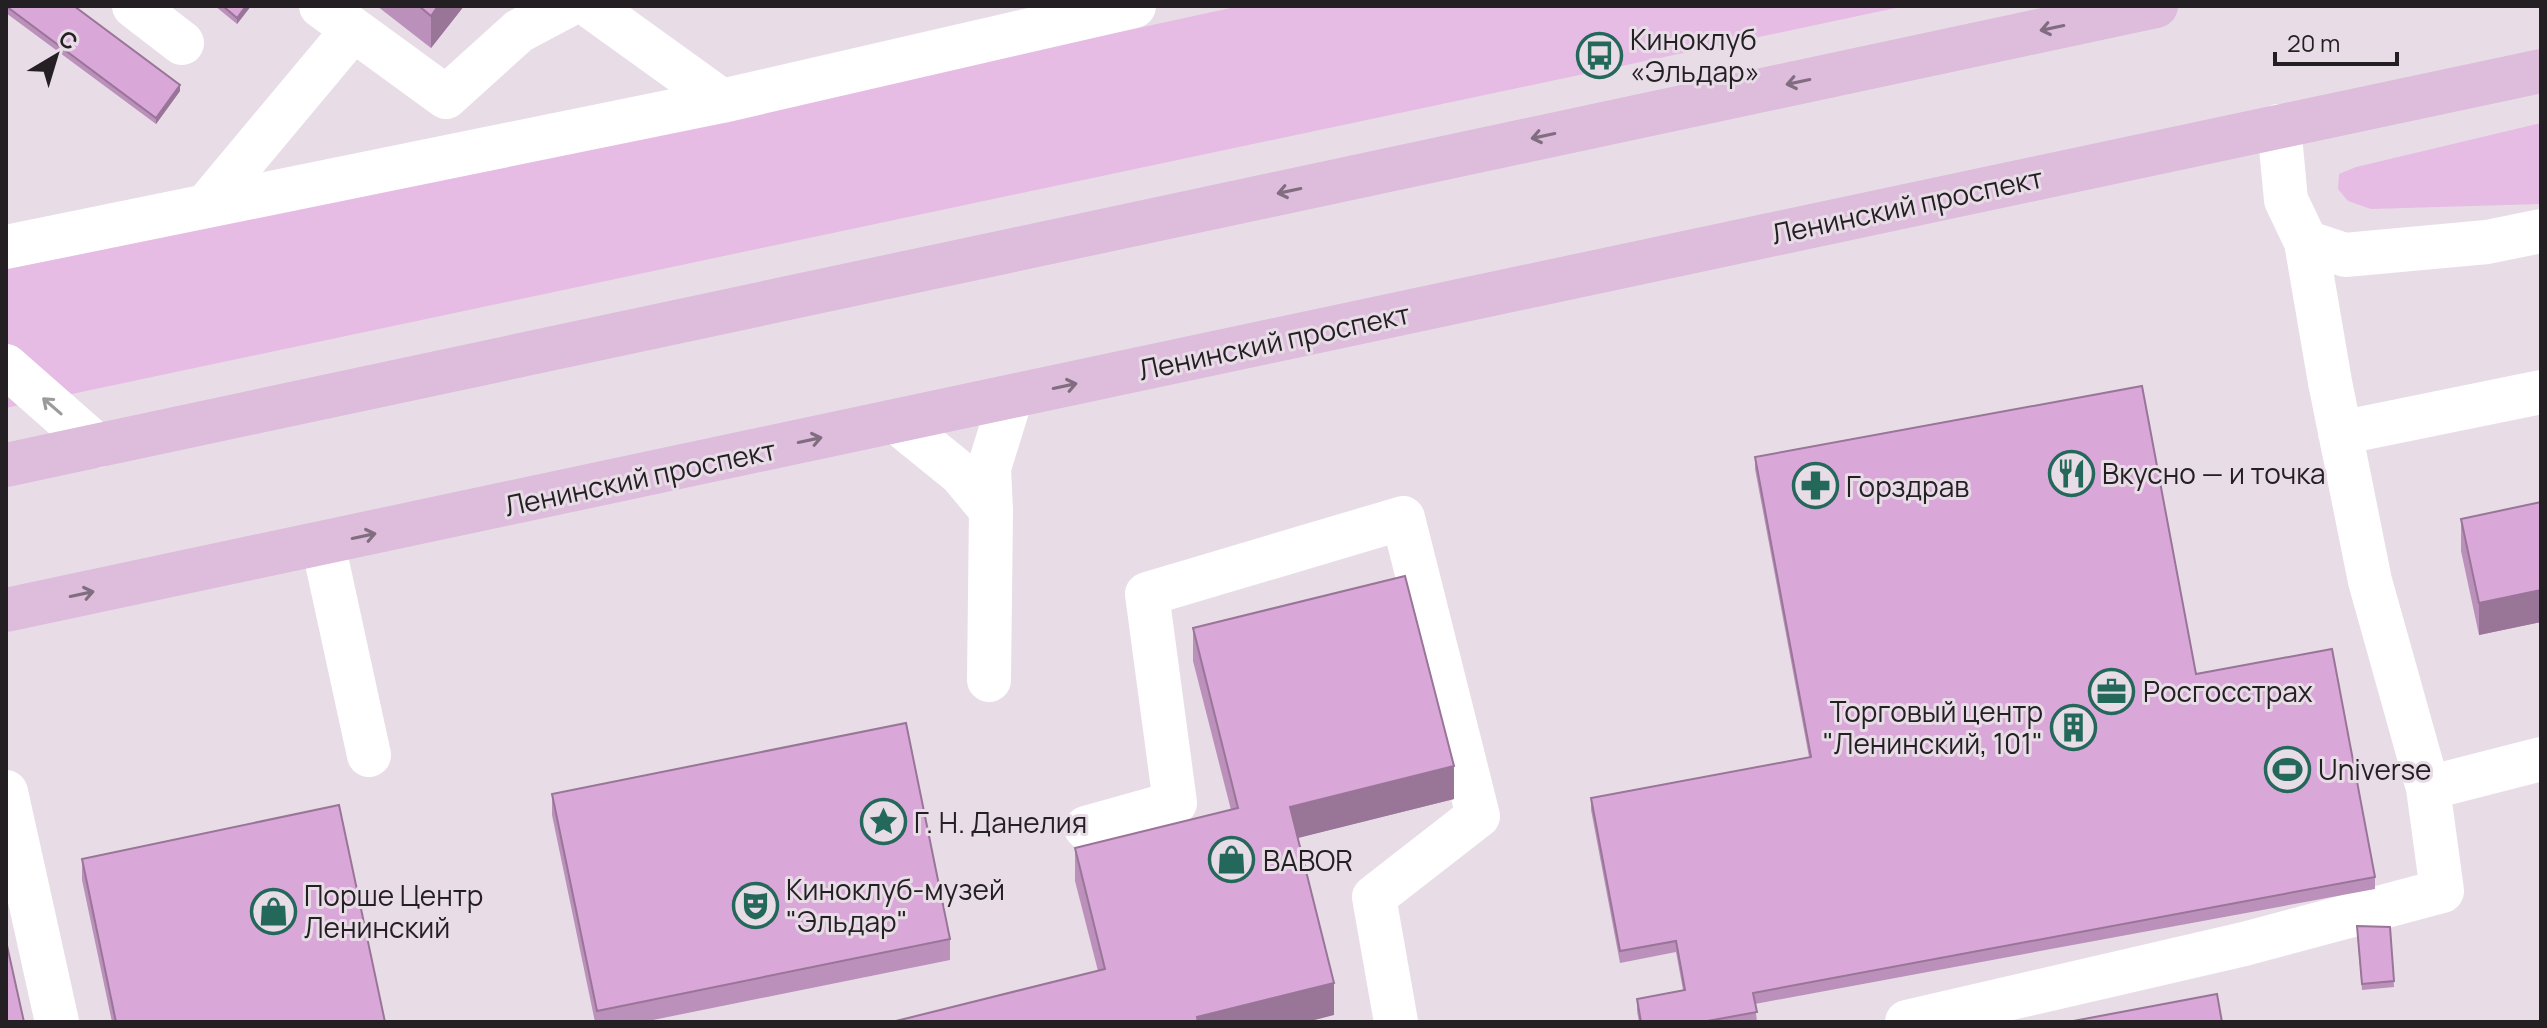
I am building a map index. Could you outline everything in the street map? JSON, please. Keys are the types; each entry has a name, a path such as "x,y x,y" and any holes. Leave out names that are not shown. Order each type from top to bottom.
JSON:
{"main road":[{"path":"6,465 2156,6"},
{"name":"Ленинский проспект","path":"6,610 2541,71"}],"street":[{"path":"134,6 182,43"},
{"path":"206,206 337,18 446,97 519,31 566,6"},
{"path":"590,6 722,101"},
{"path":"6,247 722,101 1134,6"},
{"path":"1907,1022 2244,944 2442,891 2428,788 2370,581 2306,242 2286,200 2279,126"},
{"path":"2306,242 2345,255 2487,242 2541,231"},
{"path":"6,366 97,446"},
{"path":"2340,433 2541,392"},
{"path":"989,680 989,468 1011,397"},
{"path":"897,422 961,474 991,510"},
{"path":"1086,828 1175,803 1147,594 1403,518 1478,816 1374,897 1396,1022"},
{"path":"323,544 369,755"},
{"path":"2428,788 2541,759"},
{"path":"6,792 57,1022"}],"shaded area":[{"path":"1240,6 1905,6 6,408 6,262 728,117"},
{"path":"2541,123 2541,204 2371,209 2348,201 2338,189 2339,174 2356,167"}],"building":[{"path":"6,6 74,6 180,85 156,118"},
{"path":"223,6 246,6 237,18"},
{"path":"419,6 438,6 431,16"},
{"name":"Торговый центр \"Ленинский, 101\"","path":"2142,386 2196,674 2332,649 2375,877 1753,993 1757,1012 1702,1022 1641,1022 1637,999 1685,990 1676,941 1620,951 1591,798 1811,757 1755,457"},
{"path":"2541,502 2541,590 2479,603 2461,519"},
{"path":"1405,576 1454,766 1290,807 1334,983 1197,1017 1198,1022 892,1022 1105,969 1075,848 1238,808 1193,628"},
{"name":"Киноклуб-музей \"Эльдар\"","path":"906,723 950,939 597,1011 552,794"},
{"path":"339,805 385,1022 116,1022 82,859"},
{"path":"2357,926 2390,927 2394,981 2362,984"},
{"path":"6,941 24,1022 6,1022"},
{"path":"2217,994 2222,1022 2068,1022"}],"place":[{"name":"Киноклуб «Эльдар»","path":"1599,55"},
{"name":"Вкусно — и точка","path":"2071,473"},
{"name":"Горздрав","path":"1815,486"},
{"name":"Росгосстрах","path":"2112,691"},
{"name":"Торговый центр \"Ленинский, 101\"","path":"2074,727"},
{"name":"Universe","path":"2287,769"},
{"name":"Г. Н. Данелия","path":"883,822"},
{"name":"BABOR","path":"1232,860"},
{"name":"Киноклуб-музей \"Эльдар\"","path":"755,905"},
{"name":"Порше Центр Ленинский","path":"273,911"}]}
